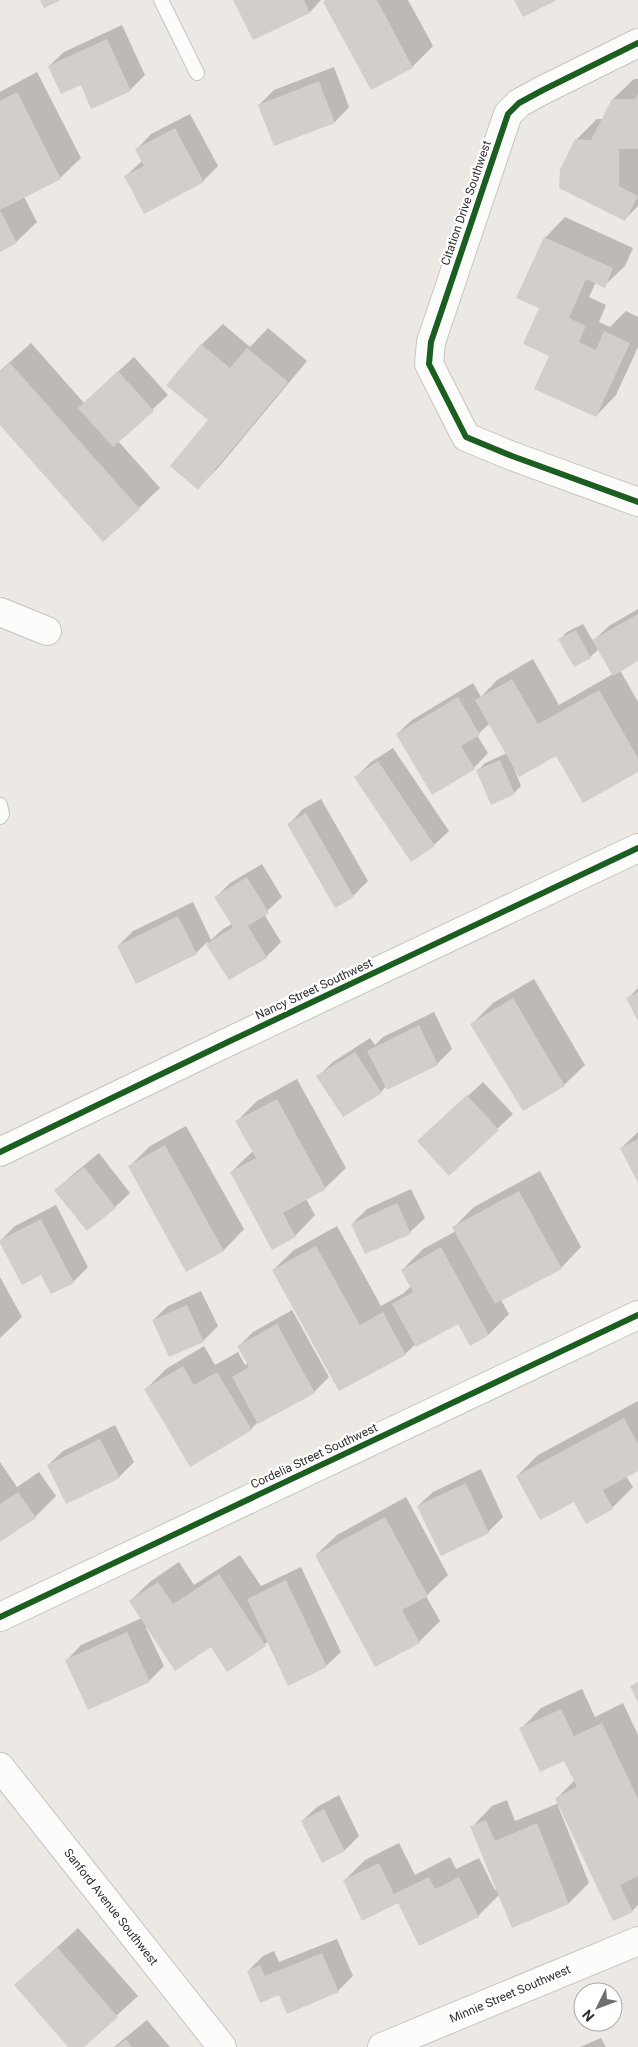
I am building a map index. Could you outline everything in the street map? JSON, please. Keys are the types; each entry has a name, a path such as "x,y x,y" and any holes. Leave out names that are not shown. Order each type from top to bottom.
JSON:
{"street":[{"name":"Citation Drive Southwest","path":"638,43 519,103 508,114 431,342 429,364 466,437 638,502"},
{"path":"0,612 47,631"},
{"name":"Nancy Street Southwest","path":"0,1152 638,848"},
{"name":"Cordelia Street Southwest","path":"0,1618 638,1315"},
{"name":"Sanford Avenue Southwest","path":"0,1766 222,2047"},
{"name":"Minnie Street Southwest","path":"382,2047 638,1941"}],"lane":[{"path":"161,0 197,74"},
{"path":"0,805 2,814 0,817"}],"building":[{"path":"40,0 61,0 44,8"},
{"path":"233,0 304,0 310,13 253,40"},
{"path":"326,0 377,0 413,68 371,90 323,2"},
{"path":"514,0 557,0 523,17"},
{"path":"107,39 131,91 91,109 81,85 61,94 48,66"},
{"path":"319,81 335,123 274,146 258,105"},
{"path":"17,92 61,179 0,210 0,101"},
{"path":"638,93 638,149 619,149 619,186 638,196 625,221 559,188 560,170 575,139 591,140 612,99 635,99"},
{"path":"175,128 204,182 144,214 124,176 144,166 135,149"},
{"path":"0,210 17,243 0,252"},
{"path":"544,237 613,268 605,288 586,279 569,318 586,326 579,342 596,350 604,331 630,343 596,417 534,389 549,356 523,344 539,308 516,298"},
{"path":"201,344 230,368 247,348 288,382 198,490 170,466 208,420 166,385"},
{"path":"10,363 140,509 103,542 0,425 0,372"},
{"path":"118,371 154,411 113,447 78,408"},
{"path":"638,614 638,661 613,676 592,640"},
{"path":"576,630 591,658 574,667 558,639"},
{"path":"512,679 538,724 599,690 638,758 638,772 583,803 556,756 519,777 475,700"},
{"path":"458,697 480,735 461,746 475,769 432,795 396,734"},
{"path":"500,760 515,794 491,805 476,770"},
{"path":"378,761 435,846 411,862 354,777"},
{"path":"306,813 354,897 335,908 287,824"},
{"path":"247,877 269,913 248,926 267,958 229,980 206,944 233,927 214,897"},
{"path":"178,916 197,954 136,984 117,946"},
{"path":"638,992 638,1021 626,998"},
{"path":"513,998 565,1086 523,1111 470,1024"},
{"path":"419,1025 438,1065 387,1090 367,1051"},
{"path":"355,1052 382,1093 343,1117 316,1076"},
{"path":"467,1095 499,1130 449,1176 417,1141"},
{"path":"277,1099 326,1189 283,1213 296,1237 272,1250 230,1172 256,1158 235,1121"},
{"path":"638,1139 638,1183 620,1148"},
{"path":"165,1145 224,1251 186,1272 128,1166"},
{"path":"84,1167 116,1208 87,1231 54,1190"},
{"path":"519,1191 562,1269 495,1304 452,1227"},
{"path":"397,1203 411,1234 365,1254 351,1224"},
{"path":"41,1219 74,1283 51,1294 41,1275 22,1285 0,1243 0,1240"},
{"path":"316,1246 360,1325 383,1312 406,1355 339,1391 272,1270"},
{"path":"441,1247 489,1335 470,1346 458,1324 416,1347 392,1304 413,1292 401,1270"},
{"path":"187,1305 204,1342 169,1357 152,1320"},
{"path":"277,1324 315,1393 258,1424 232,1377 249,1367 237,1346"},
{"path":"183,1366 194,1385 217,1372 252,1430 190,1467 144,1389"},
{"path":"624,1418 638,1444 638,1471 603,1490 613,1509 586,1524 574,1502 540,1520 516,1476"},
{"path":"100,1439 120,1478 66,1504 47,1465"},
{"path":"466,1483 489,1533 441,1556 417,1506"},
{"path":"18,1492 36,1518 0,1542 0,1504"},
{"path":"385,1517 428,1596 402,1610 420,1643 375,1667 315,1555"},
{"path":"219,1574 266,1646 227,1672 211,1647 175,1671 129,1601 158,1582 173,1604"},
{"path":"286,1580 327,1667 288,1686 247,1599"},
{"path":"127,1632 150,1682 88,1710 65,1660"},
{"path":"638,1682 638,1703 630,1686"},
{"path":"561,1709 574,1736 602,1723 638,1799 638,1876 620,1885 633,1912 613,1921 555,1798 577,1787 564,1761 540,1772 519,1728"},
{"path":"324,1809 345,1851 322,1863 301,1821"},
{"path":"486,1820 495,1841 537,1823 569,1904 512,1928 470,1826"},
{"path":"379,1863 394,1894 429,1877 435,1889 459,1877 479,1917 419,1946 398,1903 362,1921 343,1880"},
{"path":"57,1947 118,2017 84,2047 68,2047 14,1985"},
{"path":"322,1953 339,1992 287,2014 279,1995 260,2003 247,1971 260,1965 265,1976"},
{"path":"126,2039 132,2047 116,2047"}],"cycle path":[{"path":"638,43 519,103 508,114 431,342 429,364 466,437 512,456 638,502"},
{"path":"0,1152 638,848"},
{"path":"0,1617 638,1315"}]}
